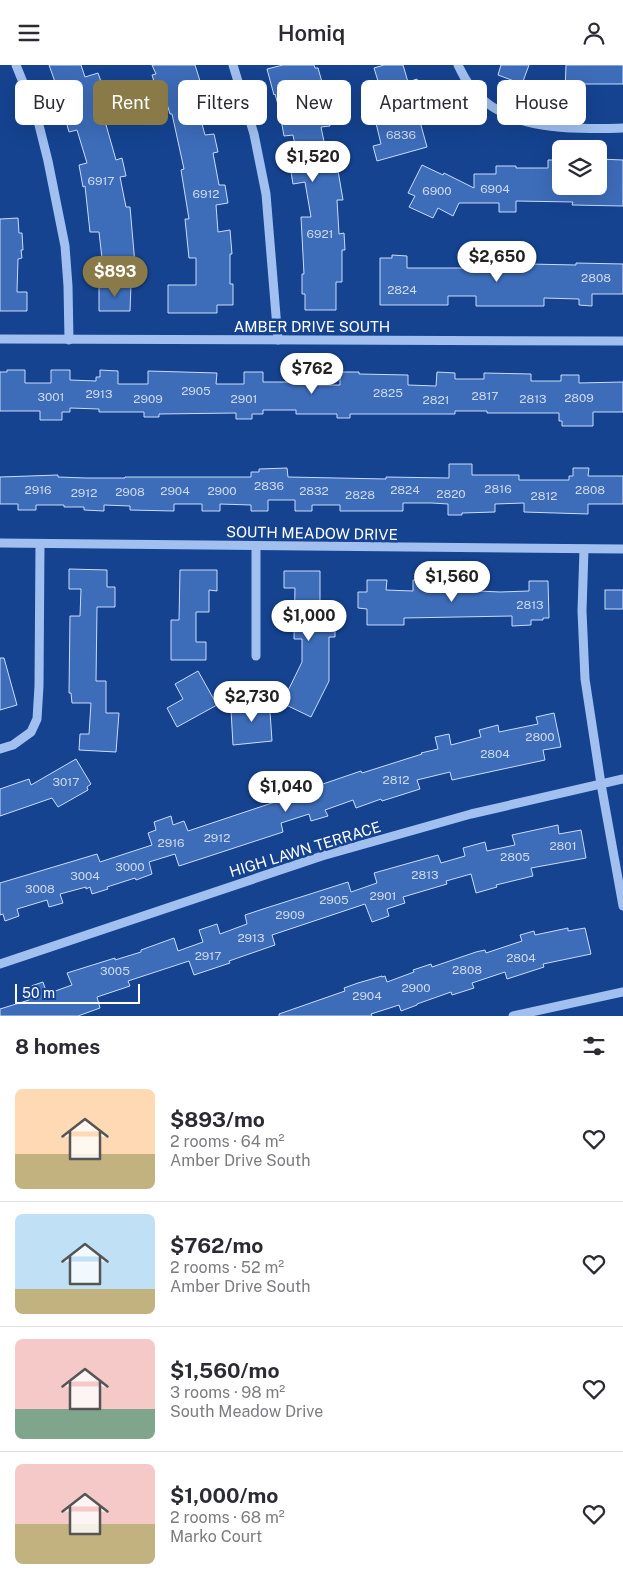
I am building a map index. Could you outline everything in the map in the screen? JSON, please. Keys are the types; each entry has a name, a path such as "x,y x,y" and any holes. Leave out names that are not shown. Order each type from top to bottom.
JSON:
{"street":[{"path":"16,65 37,117 65,246 69,340"},
{"path":"233,65 254,134 266,194 278,340"},
{"path":"458,65 465,79 477,95 500,111 517,119 542,125 581,129 623,128"},
{"name":"AMBER DRIVE SOUTH","path":"0,339 623,341"},
{"name":"SOUTH MEADOW DRIVE","path":"0,543 623,549"},
{"path":"0,749 13,745 31,732 37,719 40,544"},
{"path":"256,546 256,656"},
{"path":"584,549 582,611 585,679 623,906"},
{"name":"HIGH LAWN TERRACE","path":"0,964 322,856 471,814 623,779"},
{"path":"513,1016 623,992"}],"building":[{"path":"49,65 81,65 85,77 98,73 100,80 93,80 93,125 106,125 116,160 122,158 126,176 120,177 126,207 130,207 135,264 103,267 99,232 90,232 85,186 83,187 79,165 87,163 77,130 69,132 67,125 83,125 83,80 54,80"},
{"path":"152,65 195,65 200,80 178,80 178,125 202,125 205,135 214,134 218,152 213,153 219,185 225,185 228,203 216,205 218,232 230,230 232,254 230,254 230,284 233,284 233,305 217,305 217,313 168,313 168,285 196,285 196,258 189,258 185,219 189,219 181,170 184,169 172,114 170,114 168,107 168,80 154,80 152,75 156,74"},
{"path":"283,65 314,65 315,68 318,68 321,80 277,80 277,101 267,69"},
{"path":"384,65 403,65 407,80 378,80 374,68"},
{"path":"501,65 529,65 523,80 511,80 498,75"},
{"path":"566,65 623,65 623,84 586,84 586,80 565,80"},
{"path":"282,125 330,125 321,127 328,161 336,159 343,200 337,200 339,234 344,233 345,250 342,250 342,282 336,282 336,310 305,310 305,294 302,294 302,274 304,274 301,217 311,217 305,182 293,184 290,166 299,165 293,135 284,136"},
{"path":"376,125 421,125 427,147 377,161 373,146 381,144"},
{"path":"607,159 623,160 623,206 572,205 573,202 516,201 516,212 499,212 499,203 459,203 453,216 438,208 433,218 409,207 415,196 408,193 422,165 443,175 444,173 474,188 474,174 496,174 496,166 548,168 548,160 552,160 552,195 607,195"},
{"path":"18,218 19,233 22,233 23,250 21,250 22,258 18,259 17,292 27,292 27,311 0,311 0,219"},
{"path":"392,255 407,256 407,268 477,268 477,259 488,259 488,256 503,256 503,266 529,266 529,264 576,265 576,263 623,264 623,294 592,294 592,306 579,305 579,299 544,298 544,306 476,306 476,296 448,296 448,305 380,305 380,258 392,258"},
{"path":"99,285 131,285 130,311 99,311"},
{"path":"7,370 25,370 25,383 51,383 51,370 70,370 70,380 96,381 96,377 100,377 100,370 118,371 118,384 148,384 148,371 217,373 216,384 244,384 244,372 263,372 263,382 289,382 289,380 295,380 295,374 311,374 310,385 340,385 340,372 408,375 408,385 436,386 437,372 455,373 455,379 484,379 484,373 531,374 531,381 561,381 561,375 579,375 579,383 623,382 623,412 593,412 593,426 562,426 562,421 559,421 559,413 487,413 487,411 455,411 455,414 350,414 350,418 337,418 337,414 296,414 296,410 263,410 263,414 252,414 252,419 236,419 236,413 159,414 159,417 144,417 144,412 99,412 99,409 70,408 70,412 62,412 62,420 40,420 40,411 0,411 0,372 7,372"},
{"path":"449,464 472,464 472,475 519,475 519,480 569,480 569,476 573,476 573,468 589,468 588,476 623,476 623,504 588,504 588,514 524,512 524,503 495,504 495,512 448,515 448,504 432,503 403,503 403,511 340,511 340,505 312,505 312,511 295,511 295,500 268,500 268,511 251,511 251,505 220,504 220,511 202,511 202,504 174,504 174,511 130,510 130,506 104,505 104,511 84,510 84,507 64,507 64,505 36,505 36,510 18,510 18,504 0,504 0,477 58,475 58,477 86,478 251,477 251,472 259,472 259,469 287,468 288,477 449,478"},
{"path":"69,569 107,570 107,587 115,587 115,607 97,607 96,681 106,681 106,713 119,713 116,752 79,750 80,734 89,734 91,703 72,703 71,693 69,693 70,616 80,616 81,589 69,589"},
{"path":"180,570 217,570 217,591 209,590 209,612 196,612 196,642 206,642 206,660 171,660 171,620 179,620"},
{"path":"284,571 320,571 320,621 335,621 335,637 329,637 329,681 311,717 282,703 302,662 302,639 294,639 295,588 284,588"},
{"path":"367,580 387,580 386,590 413,591 413,580 432,580 432,589 461,589 461,581 479,581 479,591 500,592 529,591 529,581 548,581 549,618 531,620 531,625 512,626 512,616 404,618 404,625 367,625 367,609 358,608 358,592 367,592"},
{"path":"605,590 623,590 623,609 605,609"},
{"path":"0,658 4,658 17,705 0,710"},
{"path":"198,671 217,705 177,727 167,708 183,699 175,684"},
{"path":"269,697 272,741 233,745 231,710 249,708 248,698"},
{"path":"554,713 561,747 543,750 545,760 452,780 450,772 417,780 420,789 382,801 381,799 356,808 353,800 325,810 328,816 311,821 309,814 281,823 283,832 179,866 175,854 149,862 152,874 136,880 135,878 92,894 90,887 86,889 86,887 60,894 63,903 49,907 47,900 17,909 19,916 5,921 3,914 0,915 0,883 97,854 100,862 152,845 148,833 156,830 154,822 171,816 173,825 184,821 188,831 281,800 279,795 316,782 317,786 438,749 435,737 449,734 451,745 481,737 479,730 498,725 499,732 538,724 536,717"},
{"path":"76,759 91,784 87,787 88,790 58,807 52,798 0,816 0,789 29,779 31,785"},
{"path":"558,825 559,834 581,830 586,858 531,868 533,876 496,885 497,887 476,893 471,874 446,881 447,884 403,897 405,903 387,909 389,916 372,922 365,904 272,935 275,945 194,975 189,961 128,981 130,986 97,997 100,1008 78,1016 0,1016 0,1009 29,1000 25,988 43,982 47,994 72,985 67,973 141,952 141,950 174,938 178,951 203,942 199,930 217,924 220,934 247,924 245,915 263,909 348,882 351,892 377,883 374,873 438,855 441,863 465,856 463,848 485,842 487,851 515,845 512,835"},
{"path":"568,928 568,931 585,928 591,954 543,964 544,967 507,979 505,972 472,983 474,988 452,995 451,992 401,1011 399,1005 371,1014 372,1016 279,1016 279,1014 345,991 344,988 358,983 382,976 385,976 387,982 431,964 432,967 476,952 485,950 486,953 522,941 520,935 534,931 535,935"}]}
